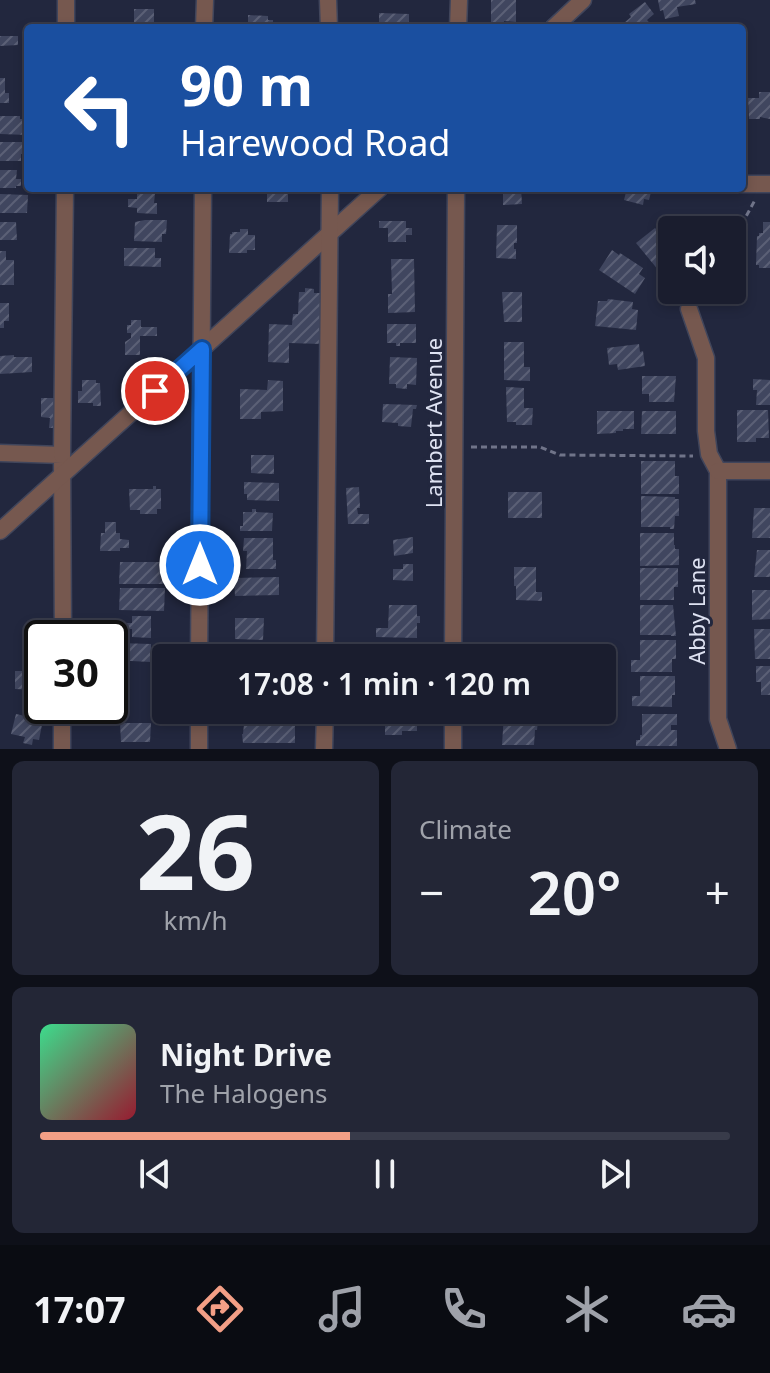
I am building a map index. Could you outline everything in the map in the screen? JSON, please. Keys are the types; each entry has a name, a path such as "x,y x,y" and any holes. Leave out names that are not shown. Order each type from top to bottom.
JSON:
{"street":[{"path":"66,0 66,24"},
{"path":"204,24 205,0"},
{"path":"328,0 329,24"},
{"path":"458,24 459,0"},
{"path":"557,24 583,0"},
{"path":"746,184 767,184"},
{"path":"63,620 65,192"},
{"path":"199,644 203,192"},
{"path":"325,644 330,192"},
{"path":"0,531 375,192"},
{"name":"Lambert Avenue","path":"453,644 456,192"},
{"name":"Abby Lane","path":"689,309 706,358 706,431 714,463 718,719 728,749"},
{"path":"0,453 62,455"},
{"path":"714,463 770,471"},
{"path":"62,724 62,749"},
{"path":"199,724 199,749"},
{"path":"324,749 325,724"},
{"path":"453,724 453,749"}],"path":[{"path":"746,219 767,184"},
{"path":"455,447 540,447 560,455 714,463"}],"building":[{"path":"491,0 516,0 516,22 491,24"},
{"path":"658,0 695,0 696,4 677,7 679,16 665,19"},
{"path":"645,2 654,14 647,20 650,24 625,24 631,17 629,14"},
{"path":"134,9 154,9 154,24 134,24"},
{"path":"379,13 409,14 409,24 379,24"},
{"path":"248,15 268,16 268,20 273,20 273,24 248,24"},
{"path":"0,36 18,36 18,45 0,46"},
{"path":"0,78 5,78 9,103 0,103"},
{"path":"759,92 770,92 770,119 749,119 748,98 759,98"},
{"path":"0,116 20,116 24,119 24,135 0,134"},
{"path":"0,142 24,142 21,161 0,161"},
{"path":"0,170 17,170 16,179 21,179 21,186 0,188"},
{"path":"267,192 288,192 288,202 267,202"},
{"path":"503,192 521,192 522,204 503,205"},
{"path":"626,192 651,192 649,200 644,199 643,205 624,200"},
{"path":"137,193 155,194 157,214 137,213 137,208 128,207 128,199 137,199"},
{"path":"0,194 28,195 27,213 0,213"},
{"path":"167,220 162,242 134,241 135,222"},
{"path":"379,221 406,221 406,228 412,228 412,235 406,235 406,242 388,242 388,228 379,228"},
{"path":"0,222 16,222 17,240 0,240"},
{"path":"763,222 770,222 770,268 756,265 757,236 763,233"},
{"path":"497,225 517,225 517,243 514,243 516,259 496,258"},
{"path":"655,228 658,231 658,270 636,243"},
{"path":"240,229 248,229 248,235 255,235 255,250 229,253 230,234 240,232"},
{"path":"124,248 155,248 155,258 161,258 161,267 124,266"},
{"path":"612,250 643,268 639,274 645,278 635,294 599,270"},
{"path":"0,251 6,251 6,260 14,260 14,285 0,285"},
{"path":"391,259 414,259 415,312 388,313 388,294 392,294"},
{"path":"305,288 314,289 314,293 323,293 321,344 289,343 289,363 268,362 269,324 292,325 293,314 298,314 299,292 305,292"},
{"path":"502,292 522,292 522,322 504,322"},
{"path":"598,301 633,302 632,309 638,310 636,330 595,326"},
{"path":"0,303 9,303 9,321 4,321 4,328 0,328"},
{"path":"131,320 141,320 141,327 157,327 157,336 140,336 140,355 125,355 125,342 131,338 127,325 131,325"},
{"path":"387,324 416,324 416,343 396,346 396,343 387,343"},
{"path":"504,342 524,342 524,367 530,367 530,381 504,380"},
{"path":"639,344 645,366 618,370 617,364 609,365 607,348"},
{"path":"0,356 32,357 32,372 0,374"},
{"path":"390,357 417,358 416,385 407,384 407,389 389,384"},
{"path":"642,376 676,376 674,402 649,402 649,394 642,394"},
{"path":"753,379 770,380 770,405 756,405 757,390 753,390"},
{"path":"82,380 100,383 101,406 78,403"},
{"path":"268,380 283,381 283,411 261,412 261,419 240,419 240,389 267,390"},
{"path":"506,387 524,388 524,408 533,408 532,425 507,422"},
{"path":"41,398 58,398 61,428 49,428 50,418 41,417"},
{"path":"383,404 417,405 413,409 411,427 382,422"},
{"path":"737,410 768,410 769,438 737,442"},
{"path":"597,411 634,411 634,429 597,434"},
{"path":"642,411 676,411 676,434 641,434"},
{"path":"251,455 274,455 274,474 251,473"},
{"path":"641,461 675,461 679,494 641,494"},
{"path":"244,482 279,483 279,501 247,500"},
{"path":"153,486 161,489 161,509 157,509 157,514 140,514 140,510 130,510 129,489 153,489"},
{"path":"359,487 358,514 369,514 369,524 348,524 346,488"},
{"path":"508,492 542,492 542,518 508,518"},
{"path":"641,496 679,499 679,516 675,516 674,529 641,527"},
{"path":"754,508 770,508 770,538 752,538"},
{"path":"252,509 273,513 272,531 240,531 243,512 252,512"},
{"path":"105,522 116,522 116,533 120,533 120,539 129,540 129,548 100,551"},
{"path":"640,533 674,533 675,549 679,549 679,565 640,566"},
{"path":"413,537 413,553 394,556 393,540"},
{"path":"244,538 273,538 276,569 246,569"},
{"path":"757,550 770,550 770,577 754,577"},
{"path":"120,562 165,562 165,584 119,584"},
{"path":"403,564 413,564 413,581 393,580 393,569 403,569"},
{"path":"514,567 536,567 536,592 542,592 542,601 516,600"},
{"path":"640,568 678,568 674,600 640,600"},
{"path":"279,577 279,595 235,596 234,578"},
{"path":"120,588 165,588 164,611 119,610"},
{"path":"752,590 770,590 770,619 752,620"},
{"path":"389,605 417,605 420,623 417,623 417,638 376,637 376,628 388,628"},
{"path":"640,605 673,605 676,636 640,635"},
{"path":"132,616 151,616 151,638 132,637 128,623 132,623"},
{"path":"235,618 264,618 263,640 235,639"},
{"path":"754,629 770,629 770,659 755,659"},
{"path":"640,640 676,640 672,672 631,672 631,660 640,660"},
{"path":"128,643 151,644 151,662 128,661"},
{"path":"756,666 770,666 770,695 761,695 761,682 756,682"},
{"path":"15,671 24,671 24,689 15,689"},
{"path":"640,676 675,676 672,707 632,706 632,696 640,696"},
{"path":"16,714 24,716 24,724 42,724 39,740 33,739 32,745 23,743 25,737 11,734"},
{"path":"642,714 677,714 677,725 671,725 671,730 677,730 677,746 636,746 636,740 640,740 642,735"},
{"path":"151,723 150,742 121,742 120,724"},
{"path":"244,724 295,724 295,743 243,743"},
{"path":"385,724 417,724 417,731 385,735"},
{"path":"503,724 538,724 534,745 502,745"}],"route":[{"path":"155,391 202,349 200,565"}]}
